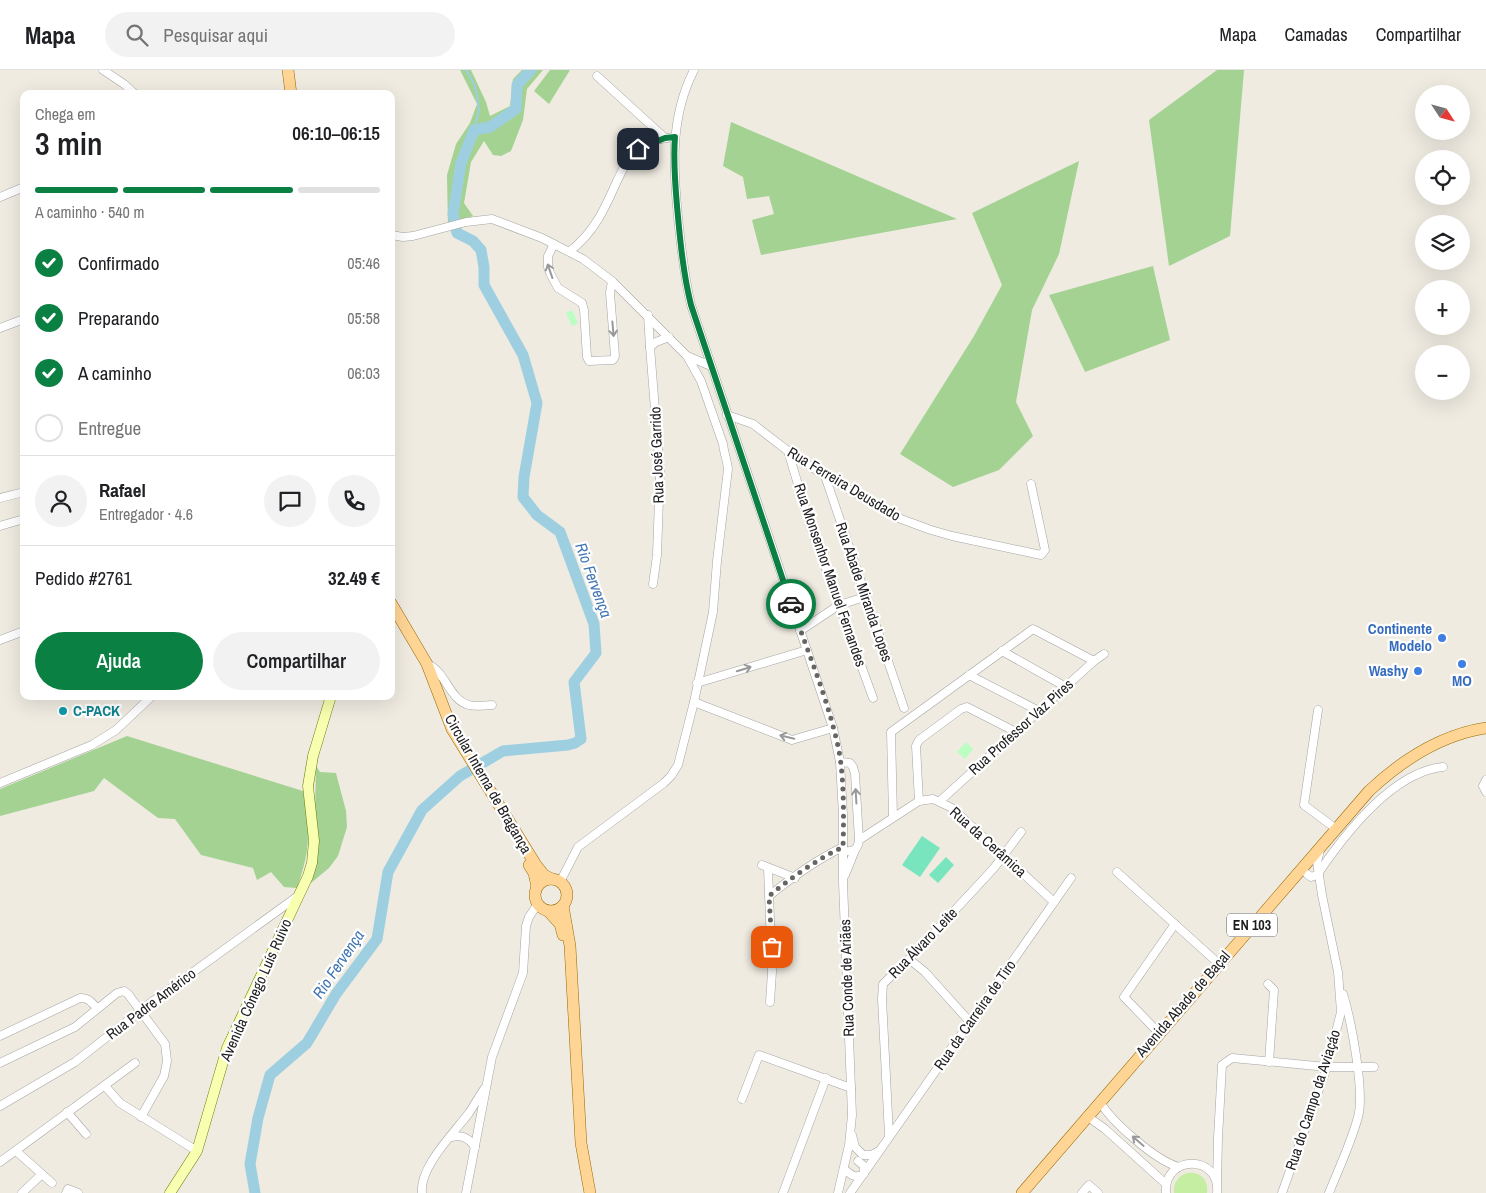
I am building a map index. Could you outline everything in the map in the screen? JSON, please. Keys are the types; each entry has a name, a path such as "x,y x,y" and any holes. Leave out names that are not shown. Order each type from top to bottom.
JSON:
{"main road":[{"path":"284,70 286,90"},
{"path":"288,70 290,90"},
{"name":"Circular Interna de Bragança","path":"395,610 427,664 457,741"},
{"name":"Circular Interna de Bragança","path":"395,621 425,671 443,719 494,802 534,873 537,887"},
{"name":"Avenida Abade de Baçal","path":"1022,1193 1284,887 1306,868 1324,841 1368,791 1389,772 1428,746 1447,738 1486,728"},
{"name":"Avenida Abade de Baçal","path":"1412,756 1486,735"},
{"name":"Circular Interna de Bragança","path":"494,802 536,865 544,875 556,881"},
{"path":"586,1193 580,1163 576,1124 563,936 560,924 549,912 537,905 534,894 537,887 544,881 556,881 564,886 567,896 563,906 570,946 581,1143 590,1193"},
{"path":"549,912 563,906"}],"street":[{"path":"103,70 131,90"},
{"name":"Rua Conde de Ariães","path":"694,70 682,99 675,137 674,174 686,285 735,440 833,728 840,762 844,833 843,882 851,1132 838,1193"},
{"path":"597,76 665,138"},
{"path":"570,251 588,235 599,219 631,155 644,145 665,138 675,137"},
{"path":"0,197 20,189"},
{"path":"395,235 404,238 466,222 492,219 570,251 594,267 648,315 687,356 701,381 728,460 713,612 694,702 678,765 671,776 578,847 556,881"},
{"path":"554,244 548,256 548,267 558,288 582,303 587,357 589,361 612,360 616,356 610,293 612,281"},
{"name":"Rua José Garrido","path":"648,315 660,472 653,584"},
{"path":"0,328 20,320"},
{"path":"650,347 668,337"},
{"path":"687,356 711,366"},
{"path":"701,381 715,378"},
{"name":"Rua Ferreira Deusdado","path":"727,415 753,424 825,476 884,510 931,530 1042,555 1045,550 1031,484"},
{"path":"723,444 735,440"},
{"name":"Rua Monsenhor Manuel Fernandes","path":"788,451 811,528 874,698"},
{"path":"728,460 740,454"},
{"name":"Rua Abade Miranda Lopes","path":"825,476 904,708"},
{"path":"0,498 20,493"},
{"path":"0,526 20,521"},
{"path":"800,631 839,605 865,596"},
{"path":"892,817 892,732 1033,629 1094,661"},
{"path":"0,640 20,632"},
{"path":"698,683 807,650"},
{"path":"1002,652 1066,687"},
{"name":"Rua Professor Vaz Pires","path":"940,801 1104,654"},
{"path":"427,664 436,669 464,703 470,705 492,705"},
{"path":"969,676 1039,711"},
{"path":"0,783 103,739 147,700"},
{"name":"Avenida Cónego Luís Ruivo","path":"170,1193 197,1151 227,1048 308,876 314,853 314,841 308,786 313,756 330,700"},
{"path":"694,702 792,740 833,728"},
{"path":"769,896 829,854 919,801 916,746 919,740 961,709 967,708 1016,732"},
{"path":"1318,710 1304,805 1335,828"},
{"path":"840,762 850,763 855,774 855,850 843,882"},
{"path":"1306,868 1313,877 1317,875 1319,870 1385,794 1408,779 1432,768 1443,768"},
{"path":"1486,780 1484,786 1486,792"},
{"name":"Rua da Cerâmica","path":"919,801 934,799 952,808 1054,902"},
{"name":"Rua Álvaro Leite","path":"889,1135 882,988 886,980 909,959 1004,856 1022,832"},
{"path":"844,833 856,839"},
{"name":"Rua do Campo da Aviaçáo","path":"1282,1193 1327,1067 1341,1012 1338,981 1319,870 1318,856 1324,841"},
{"path":"843,847 852,852 855,850"},
{"path":"1306,868 1312,864 1319,870"},
{"path":"770,1002 772,972 769,896 765,866 795,878"},
{"path":"1306,868 1313,881 1322,891"},
{"path":"1117,872 1218,963"},
{"path":"1284,887 1299,878 1305,877 1313,881"},
{"name":"Rua da Carreira de Tiro","path":"850,1193 864,1174 875,1153 1071,878"},
{"name":"Rua Padre Américo","path":"0,1106 75,1062 139,1011 298,896"},
{"path":"466,1193 492,1058 523,974 526,926 537,905"},
{"path":"1159,1033 1124,997 1175,924"},
{"path":"909,959 924,972 970,1022"},
{"path":"1329,1193 1359,1116 1360,1094 1348,1010 1338,981"},
{"path":"1268,984 1274,990 1270,1062"},
{"path":"0,1063 75,1027 117,993 124,991 165,1044 167,1061 164,1076 141,1117"},
{"path":"0,1036 80,998 85,997 97,1008"},
{"path":"742,1098 760,1056 851,1088"},
{"path":"1217,1193 1222,1065 1232,1058 1327,1067 1374,1067"},
{"path":"0,1162 135,1062"},
{"path":"784,1193 826,1078"},
{"path":"104,1086 120,1103 197,1151"},
{"path":"422,1193 421,1188 428,1168 486,1086"},
{"path":"1100,1102 1105,1111 1114,1120 1156,1157 1179,1167"},
{"path":"67,1112 86,1134"},
{"path":"1087,1116 1105,1129 1166,1184"},
{"path":"851,1132 857,1150 863,1155 875,1153"},
{"path":"451,1137 459,1135 466,1137 475,1147"},
{"path":"1206,1167 1214,1158 1218,1138"},
{"path":"16,1151 52,1183"},
{"path":"858,1161 864,1166 864,1174 857,1177 844,1166 858,1161 865,1159 875,1153"},
{"path":"1166,1193 1166,1184 1173,1171 1192,1163 1206,1167 1217,1183"},
{"path":"22,1193 42,1174"},
{"path":"1082,1193 1089,1185 1098,1193"},
{"path":"67,1191 78,1193"}],"green space":[{"path":"460,70 471,70 486,102 490,116 510,106 513,79 522,70 543,70 527,89 523,120 511,151 501,156 493,155 484,141 471,162 464,203 473,216 448,227 447,175 456,144 470,123 477,104"},
{"path":"550,70 570,70 549,104 534,91"},
{"path":"1217,70 1244,70 1230,236 1169,266 1149,120"},
{"path":"731,122 957,219 761,255 752,220 774,214 769,196 747,199 743,177 723,166"},
{"path":"1079,161 1059,254 1032,310 1016,402 1033,436 999,470 953,487 900,454 974,336 1002,285 972,213"},
{"path":"1153,266 1170,340 1085,372 1049,295"},
{"path":"572,310 578,323 572,326 566,313"},
{"path":"127,736 303,791 308,840 305,861 297,888 284,887 271,872 257,880 253,868 201,855 175,819 158,818 104,778 94,791 0,816 0,789"},
{"path":"966,742 973,749 965,759 957,752"},
{"path":"316,766 320,772 336,773 346,811 347,827 338,856 329,868 311,883 319,842 315,814"},
{"path":"922,836 940,848 920,877 902,865"},
{"path":"946,857 954,865 938,883 929,875"},
{"path":"1187,1173 1196,1173 1203,1177 1207,1184 1207,1193 1174,1193 1174,1186 1177,1180"}],"waterway":[{"path":"466,70 475,86 479,110 474,130"},
{"name":"Rio Fervença","path":"255,1193 250,1164 258,1118 270,1075 307,1043 336,994 377,939 388,872 422,810 460,776 503,751 568,745 581,739 574,682 596,653 594,624 560,532 537,515 523,497 524,477 537,403 523,355 484,285 484,267 481,250 473,241 457,233 453,214 461,163 474,130 490,127 516,109 517,85 531,70"}],"way so far":[{"path":"772,947 769,896 829,854 843,847 839,753 833,728 791,604"}],"place":[{"name":"Continente Modelo","path":"1442,638"},
{"name":"MO","path":"1462,664"},
{"name":"Washy","path":"1418,671"},
{"name":"C-PACK","path":"63,711"}],"route":[{"path":"638,149 665,138 675,137 674,174 681,254 686,285 735,440 791,604"}]}
